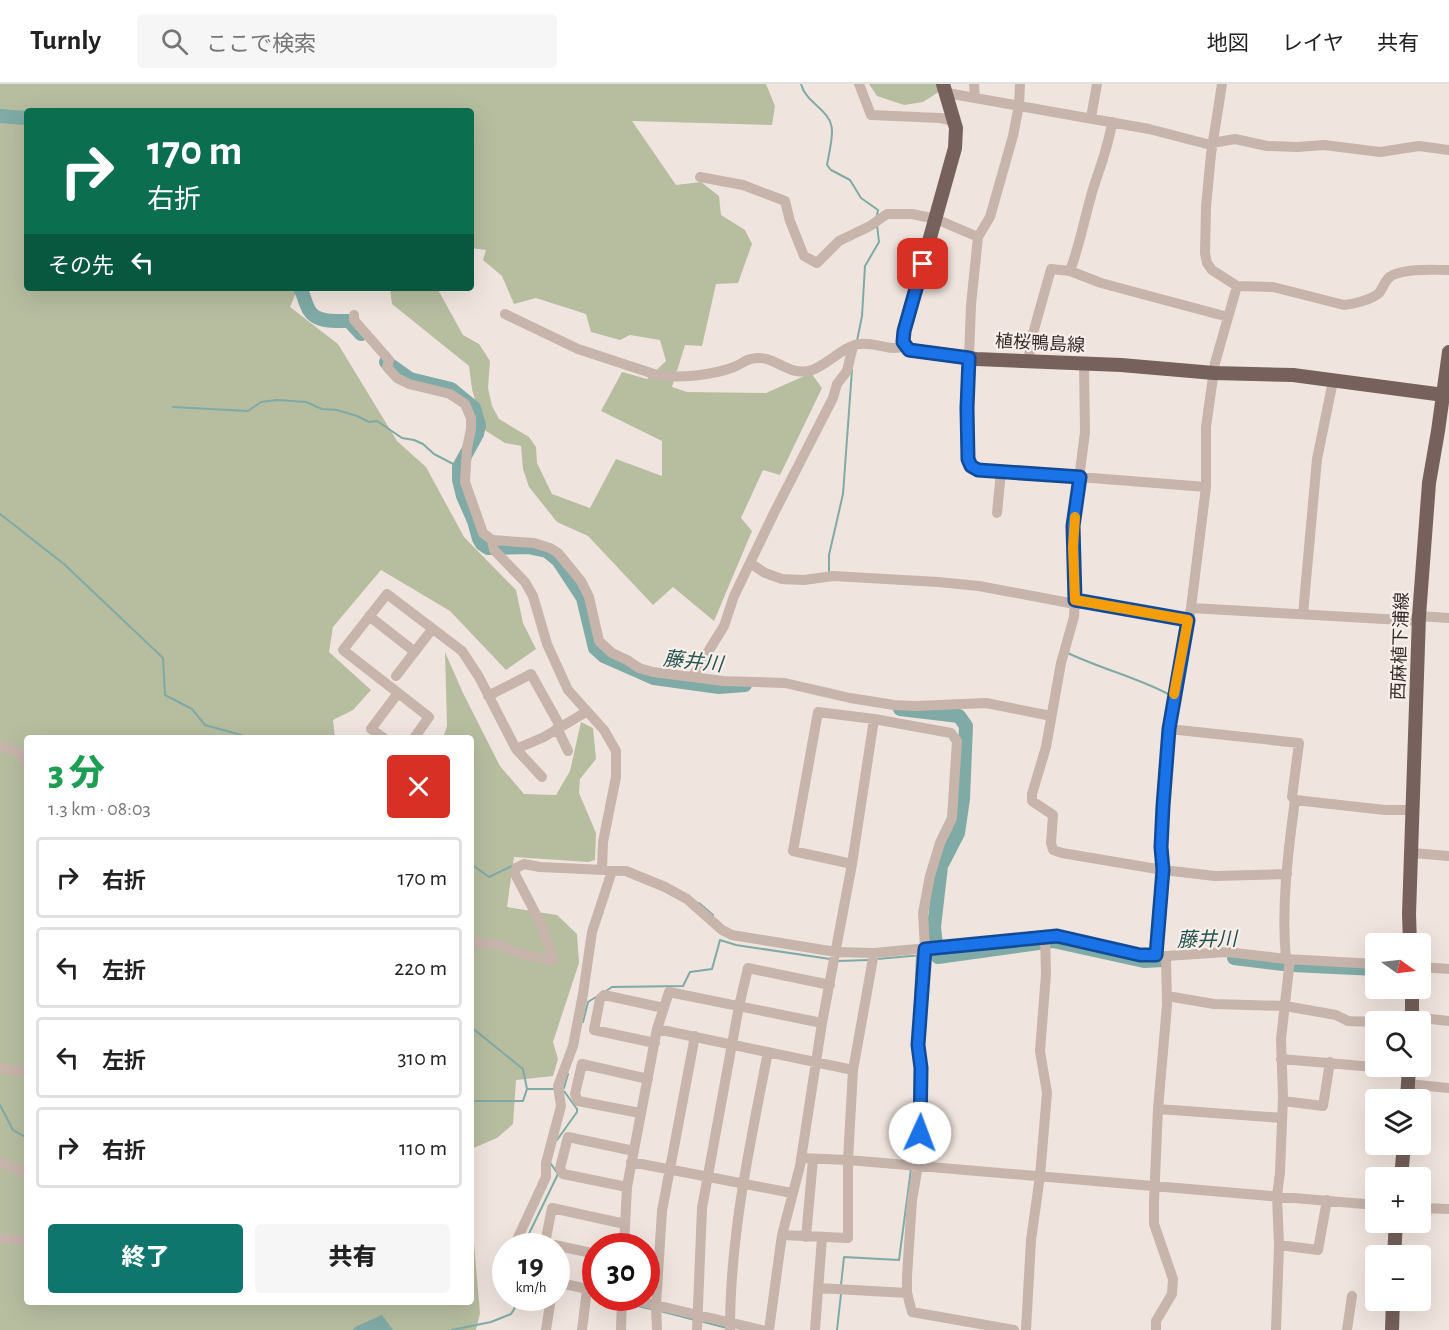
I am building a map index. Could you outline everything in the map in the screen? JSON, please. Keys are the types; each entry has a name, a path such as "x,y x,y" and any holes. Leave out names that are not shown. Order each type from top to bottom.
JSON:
{"main road":[{"path":"905,346 904,331 955,148 956,128 945,88"},
{"name":"植桜鴨島線","path":"905,346 909,350 969,358 1121,365 1214,374 1293,375 1333,381 1446,390"},
{"name":"西麻植下浦線","path":"1410,933 1419,619 1429,483 1446,390 1449,352"},
{"path":"1408,1077 1408,1089"},
{"path":"1392,1330 1393,1311"}],"street":[{"path":"859,84 871,115 940,118 954,121"},
{"path":"974,84 975,98"},
{"path":"1020,84 1019,105 990,218 978,237 972,295 967,408 968,459 971,466 978,470 1206,487"},
{"path":"1090,118 1097,84"},
{"path":"1222,84 1206,207 1205,253 1207,263 1212,270 1237,286 1273,287 1344,305 1378,294 1386,280 1393,275 1449,270"},
{"path":"945,88 975,98 1112,122 1214,144 1235,139 1267,146 1324,145 1380,152 1419,146 1449,150"},
{"path":"1070,271 1110,136 1112,122"},
{"path":"700,177 743,185 785,201 790,221 804,256 817,264 839,241 887,214 912,214 936,219 978,237"},
{"path":"1028,362 1032,337 1051,269 1070,271 1101,283 1228,317"},
{"path":"1156,1330 1156,1321 1172,1294 1173,1279 1154,1224 1158,1109 1167,996 1164,958 1165,870 1161,847 1163,806 1206,487 1206,427 1217,354 1237,286"},
{"path":"506,314 578,349 669,377 726,369 750,359 774,361 795,373 803,372 814,369 855,345 898,349 905,346"},
{"path":"354,315 354,320 387,363 388,370 397,378 409,384 450,394 465,404 471,418 465,483 482,533 525,582 533,596 547,644 568,690 609,737 616,751 616,777 603,842 607,870 592,932 573,1046 558,1089 561,1106 546,1163 546,1177 520,1233"},
{"path":"693,676 724,626 734,596 833,398 837,384 847,371 855,345"},
{"path":"1084,365 1085,432 1073,526 1075,602 1046,747 1032,801 1053,815 1051,843 1053,850 1062,853 1215,876 1287,874"},
{"path":"1303,614 1317,459 1333,381"},
{"path":"997,513 1001,472"},
{"path":"493,545 534,543 558,553 581,581 589,597 599,641 604,648 639,668 653,672 723,681 785,683 850,698 894,705 986,704 1051,716"},
{"path":"750,563 765,573 782,579 804,580 831,576 979,586 1188,620"},
{"path":"416,735 429,717 343,650 387,594 462,651 479,677 516,749 542,777"},
{"path":"1191,609 1419,619 1449,618"},
{"path":"369,616 415,652"},
{"path":"396,676 430,632"},
{"path":"489,696 531,675 568,751"},
{"path":"380,735 371,729 399,693"},
{"path":"516,749 544,737 586,712"},
{"path":"852,864 793,851 818,712 874,719 951,733 957,741 952,818 936,854 923,913 925,949 918,1045 921,1068 912,1166 908,1293 912,1312 1014,1330"},
{"path":"806,1237 807,1158 815,1061 852,864 874,719"},
{"path":"1172,729 1299,743 1292,797 1295,800 1287,874 1284,937 1289,962 1281,1039 1283,1101 1277,1196 1279,1245 1276,1330"},
{"path":"0,746 21,752 24,759"},
{"path":"1295,800 1385,810 1414,810"},
{"path":"1412,853 1449,856"},
{"path":"474,942 499,945 518,953 552,961 541,924 515,874 516,868 524,864 540,867 626,871 687,899 722,930 732,935 835,958 1045,940 1057,936 1140,955 1164,958 1227,952 1289,962 1365,964"},
{"path":"1026,1330 1031,1240 1040,1176 1047,1093 1040,1051 1046,974 1045,940"},
{"path":"782,1235 848,1238 848,1160 853,1070 874,953"},
{"path":"697,1324 702,1208 731,1044 748,968 830,985"},
{"path":"1431,968 1449,969"},
{"path":"625,1233 627,1188 640,1113 657,1029 669,992 822,1023"},
{"path":"655,1043 594,1030 600,999 604,995 664,1008"},
{"path":"1167,996 1214,1004 1246,1003 1285,1006 1336,1015 1348,1021 1365,1022"},
{"path":"1431,1020 1449,1021"},
{"path":"657,1029 853,1070"},
{"path":"660,1244 662,1211 695,1036"},
{"path":"730,1326 737,1217 768,1052"},
{"path":"1281,1059 1365,1065"},
{"path":"1283,1101 1323,1106 1330,1062"},
{"path":"640,1113 578,1101 575,1094 582,1064 648,1079"},
{"path":"0,1068 16,1071 24,1070"},
{"path":"1408,1084 1449,1088"},
{"path":"1158,1109 1282,1118"},
{"path":"627,1188 563,1174 560,1168 568,1137 634,1150"},
{"path":"807,1158 1365,1204"},
{"path":"769,1330 782,1235 792,1193 807,1158"},
{"path":"0,1162 24,1172"},
{"path":"631,1162 792,1193"},
{"path":"1279,1245 1318,1250 1328,1200"},
{"path":"582,1251 545,1243 552,1208 625,1224"},
{"path":"1431,1208 1449,1209"},
{"path":"0,1238 24,1241"},
{"path":"815,1330 822,1238"},
{"path":"818,1288 908,1293"},
{"path":"1347,1330 1352,1296"},
{"path":"546,1330 549,1311"},
{"path":"582,1330 586,1311"},
{"path":"621,1330 622,1311"},
{"path":"656,1311 657,1330"},
{"path":"659,1311 697,1324 762,1330"}],"green space":[{"path":"0,84 766,84 775,106 772,125 632,121 676,185 701,182 719,196 721,215 745,230 752,244 738,283 716,284 702,346 685,345 672,387 687,392 766,393 811,373 822,388 780,475 763,470 741,518 752,531 714,621 673,587 653,605 588,536 557,522 529,487 523,469 521,446 505,443 483,429 472,389 469,366 392,304 390,291 439,291 463,335 479,344 490,361 488,388 492,406 499,419 529,437 536,447 537,463 552,494 590,508 616,459 662,476 662,441 601,411 622,372 647,379 666,361 660,340 630,335 620,340 591,332 586,314 536,298 514,304 502,276 483,260 486,250 474,248 474,108 24,108 24,291 297,291 290,307 338,344 397,441 426,467 464,537 516,590 523,623 536,649 506,670 450,611 381,570 333,627 329,652 371,690 353,710 333,720 335,735 24,735 24,1305 474,1305 474,1243 480,1313 476,1330 0,1330"},
{"path":"869,84 951,84 923,102 904,105 877,96"},
{"path":"445,652 500,766 524,794 556,795 570,771 581,722 593,728 596,759 580,779 579,793 596,833 595,860 588,862 514,857 507,907 557,915 577,934 579,963 553,1042 558,1059 553,1076 516,1080 513,1124 497,1138 474,1148 474,735 444,735 447,726"}],"water":[{"path":"382,1315 393,1330 353,1330 355,1327"}],"waterway":[{"path":"801,84 808,97 824,112 831,124 832,139 827,165 831,170 850,180 861,198 878,210 877,215"},
{"name":"藤井川","path":"0,116 24,118"},
{"path":"857,341 862,316 865,266 879,242 877,225"},
{"name":"藤井川","path":"301,291 308,307 316,317 349,321 361,334"},
{"name":"藤井川","path":"386,362 410,379 451,389 474,408 479,425 477,434 459,467 459,480 479,539 488,548 528,547 547,551 558,560 583,598 595,648 604,656 654,678 719,687 745,685"},
{"path":"829,572 829,555 843,494 852,370"},
{"path":"173,407 248,411 261,402 277,400 306,402 322,409 337,410 357,416 369,422 377,421 402,438 423,444 434,454 459,467"},
{"path":"0,514 64,564 163,658 165,695 192,709 205,725 241,735"},
{"path":"1068,653 1168,694"},
{"name":"藤井川","path":"900,709 959,716 966,726 963,799 958,833 941,866 934,927 936,945"},
{"path":"474,866 489,877 512,866"},
{"path":"699,903 713,915"},
{"path":"606,991 612,987 683,986 690,972 712,969 720,940 736,945 830,959"},
{"name":"藤井川","path":"937,952 938,957 1053,941 1144,961 1164,960"},
{"path":"913,1047 917,955"},
{"path":"877,959 922,955"},
{"path":"928,956 938,957"},
{"name":"藤井川","path":"1234,958 1292,965 1365,968"},
{"path":"838,961 869,960"},
{"path":"583,1022 588,1002 596,997"},
{"path":"474,1029 523,1069 527,1089"},
{"path":"914,1055 916,1074"},
{"path":"564,1088 568,1074"},
{"path":"912,1160 916,1082"},
{"path":"474,1101 523,1101 527,1089 555,1089"},
{"path":"557,1140 577,1112 564,1091"},
{"path":"0,1105 13,1130 24,1136"},
{"path":"529,1233 558,1174 551,1164"},
{"path":"841,1285 844,1257 899,1260 911,1169"},
{"path":"837,1330 841,1294"},
{"path":"452,1330 491,1322 511,1314 513,1311"},
{"path":"660,1311 695,1320"},
{"path":"700,1321 727,1328"}],"slow traffic":[{"path":"1075,517 1073,547 1075,600 1188,620 1174,694"}],"route":[{"path":"920,1133 921,1068 918,1045 925,949 1057,936 1140,955 1156,955 1163,870 1161,847 1169,729 1188,620 1075,600 1073,526 1080,477 978,470 971,466 968,459 967,408 969,358 909,350 903,342 923,264"}]}
